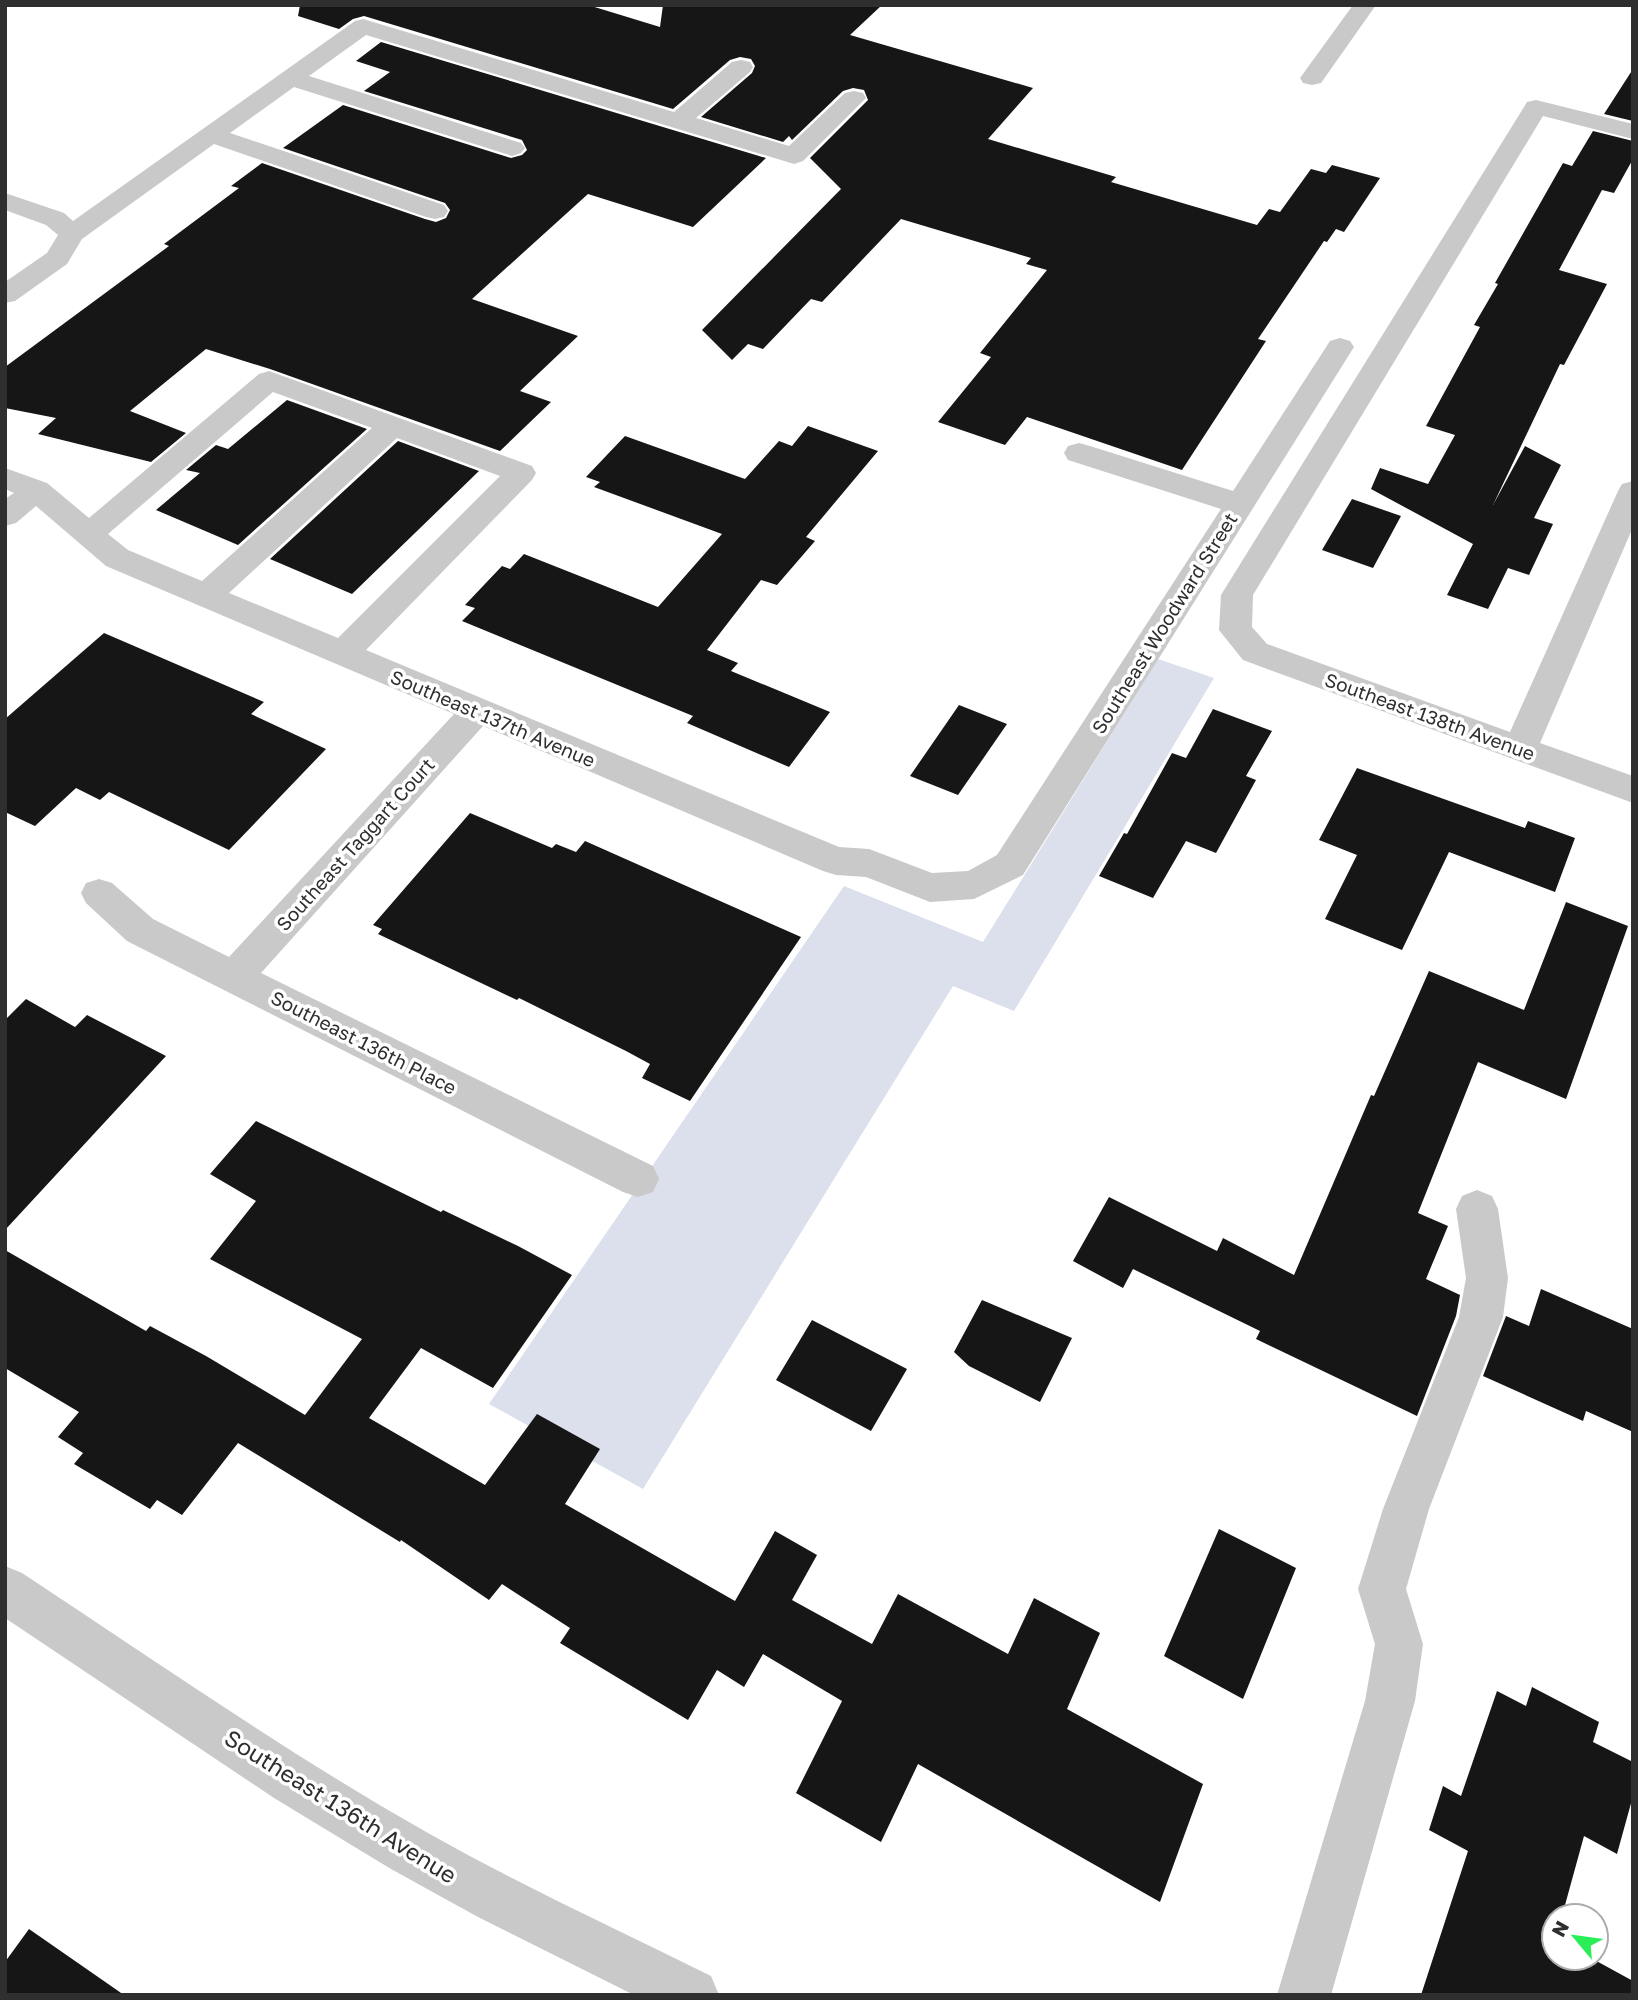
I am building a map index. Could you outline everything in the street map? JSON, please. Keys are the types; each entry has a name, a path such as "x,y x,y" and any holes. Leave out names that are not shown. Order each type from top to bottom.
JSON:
{"street":[{"path":"1312,78 1364,5"},
{"path":"5,295 57,258 72,234 363,26 794,156 855,99"},
{"path":"678,121 741,67"},
{"path":"291,78 512,148"},
{"name":"Southeast 138th Avenue","path":"1633,132 1536,107 1237,595 1235,630 1255,652 1633,790"},
{"path":"211,135 435,212"},
{"path":"5,201 55,219 72,234"},
{"name":"Southeast Woodward Street","path":"974,885 1010,865 1340,347"},
{"path":"89,534 269,380 521,473 342,654"},
{"path":"206,596 393,425"},
{"path":"1079,453 1240,504"},
{"name":"Southeast 137th Avenue","path":"5,478 36,490 117,558 477,711 836,861 869,863 930,888 974,885"},
{"path":"5,516 36,490"},
{"path":"1520,749 1633,491"},
{"name":"Southeast Taggart Court","path":"234,977 477,711"},
{"name":"Southeast 136th Place","path":"99,893 140,930 638,1179"},
{"path":"1304,1995 1390,1701 1399,1644 1382,1589 1406,1509 1481,1317 1487,1278 1477,1209"},
{"name":"Southeast 136th Avenue","path":"5,1590 378,1832 469,1884 692,1995"}],"shaded area":[{"path":"1158,659 1214,678 1014,1011 953,986 643,1489 489,1404 844,886 983,942"}],"building":[{"path":"300,5 588,5 660,27 663,5 882,5 850,35 1033,88 988,139 1116,177 1111,182 1257,225 1269,209 1280,212 1311,169 1326,173 1332,165 1380,178 1344,232 1336,229 1327,242 1324,241 1258,339 1266,341 1182,470 1027,417 1005,445 938,422 991,357 980,353 1047,270 1026,264 1031,258 901,219 822,302 811,299 763,349 748,344 732,360 702,330 841,189 810,158 868,100 864,90 853,88 843,91 792,140 789,136 783,142 701,117 752,73 755,66 751,59 740,57 730,60 673,109 364,16 353,19 339,29 298,16"},
{"path":"381,42 766,158 693,227 588,194 472,299 578,336 520,391 551,402 500,451 206,349 130,411 186,433 151,462 38,434 56,418 5,408 5,367 169,246 164,244 239,188 231,186 262,163 425,219 436,222 446,218 450,210 445,203 283,148 343,105 511,158 522,155 527,150 522,140 364,91 390,72 356,61"},
{"path":"1633,69 1633,121 1604,114"},
{"path":"1593,131 1633,141 1633,159 1614,193 1602,190 1559,270 1607,284 1564,365 1560,364 1493,505 1525,446 1561,465 1534,518 1553,524 1529,575 1508,568 1488,609 1447,595 1473,544 1371,489 1380,468 1428,484 1455,435 1426,426 1480,327 1474,325 1498,284 1495,283 1563,163 1572,166"},
{"path":"287,400 367,429 238,545 156,510 200,473 186,470 216,445 228,449"},
{"path":"808,426 878,451 806,537 815,541 777,585 761,580 707,650 738,663 731,671 830,712 789,767 687,723 693,716 462,621 475,608 465,605 502,566 510,569 524,554 658,607 722,534 594,487 600,482 586,477 625,436 745,479 779,441 792,446"},
{"path":"398,441 479,471 352,594 270,559"},
{"path":"1352,499 1401,516 1373,568 1322,550"},
{"path":"104,633 264,702 251,714 326,749 229,850 109,792 100,800 76,788 35,826 5,812 5,719"},
{"path":"959,705 1007,724 958,795 910,776"},
{"path":"1213,709 1272,731 1246,776 1256,780 1216,853 1186,841 1153,898 1099,876 1124,833 1127,834 1172,753 1186,758"},
{"path":"1357,768 1525,828 1528,821 1575,838 1555,892 1449,852 1402,950 1325,919 1357,855 1319,840"},
{"path":"470,813 552,848 556,844 576,852 585,841 801,937 690,1101 642,1078 650,1064 626,1051 519,998 517,1000 378,934 382,929 373,925"},
{"path":"1566,902 1628,926 1566,1099 1478,1062 1418,1213 1448,1226 1426,1279 1460,1295 1456,1316 1417,1416 1256,1339 1260,1331 1133,1269 1123,1288 1073,1261 1109,1197 1217,1251 1223,1238 1294,1275 1371,1095 1374,1096 1429,971 1524,1010"},
{"path":"26,999 75,1027 87,1015 166,1056 5,1230 5,1020"},
{"path":"256,1121 441,1212 443,1210 518,1246 572,1275 493,1388 421,1348 369,1418 485,1485 537,1414 600,1449 565,1504 735,1601 775,1531 817,1555 792,1600 872,1644 898,1594 1008,1654 1034,1598 1100,1633 1067,1709 1203,1784 1160,1902 918,1764 881,1842 796,1793 842,1701 763,1654 744,1687 717,1670 688,1720 560,1643 570,1628 502,1584 489,1600 401,1540 400,1542 238,1443 182,1515 157,1500 150,1509 74,1464 83,1453 58,1437 79,1412 5,1368 5,1250 146,1331 150,1326 206,1356 305,1415 362,1339 210,1259 256,1201 210,1174"},
{"path":"1541,1289 1633,1329 1633,1432 1586,1411 1583,1421 1483,1376 1506,1316 1529,1326"},
{"path":"982,1300 1072,1338 1040,1402 969,1366 954,1352"},
{"path":"812,1320 907,1369 871,1431 776,1380"},
{"path":"1219,1529 1296,1568 1243,1699 1164,1656"},
{"path":"1532,1687 1599,1722 1593,1742 1633,1762 1633,1796 1617,1854 1584,1836 1566,1902 1540,1902 1540,1972 1610,1972 1610,1968 1633,1981 1633,1995 1421,1995 1468,1851 1429,1830 1443,1786 1461,1796 1497,1691 1526,1706"},
{"path":"29,1929 124,1995 5,1995 5,1962"}]}
